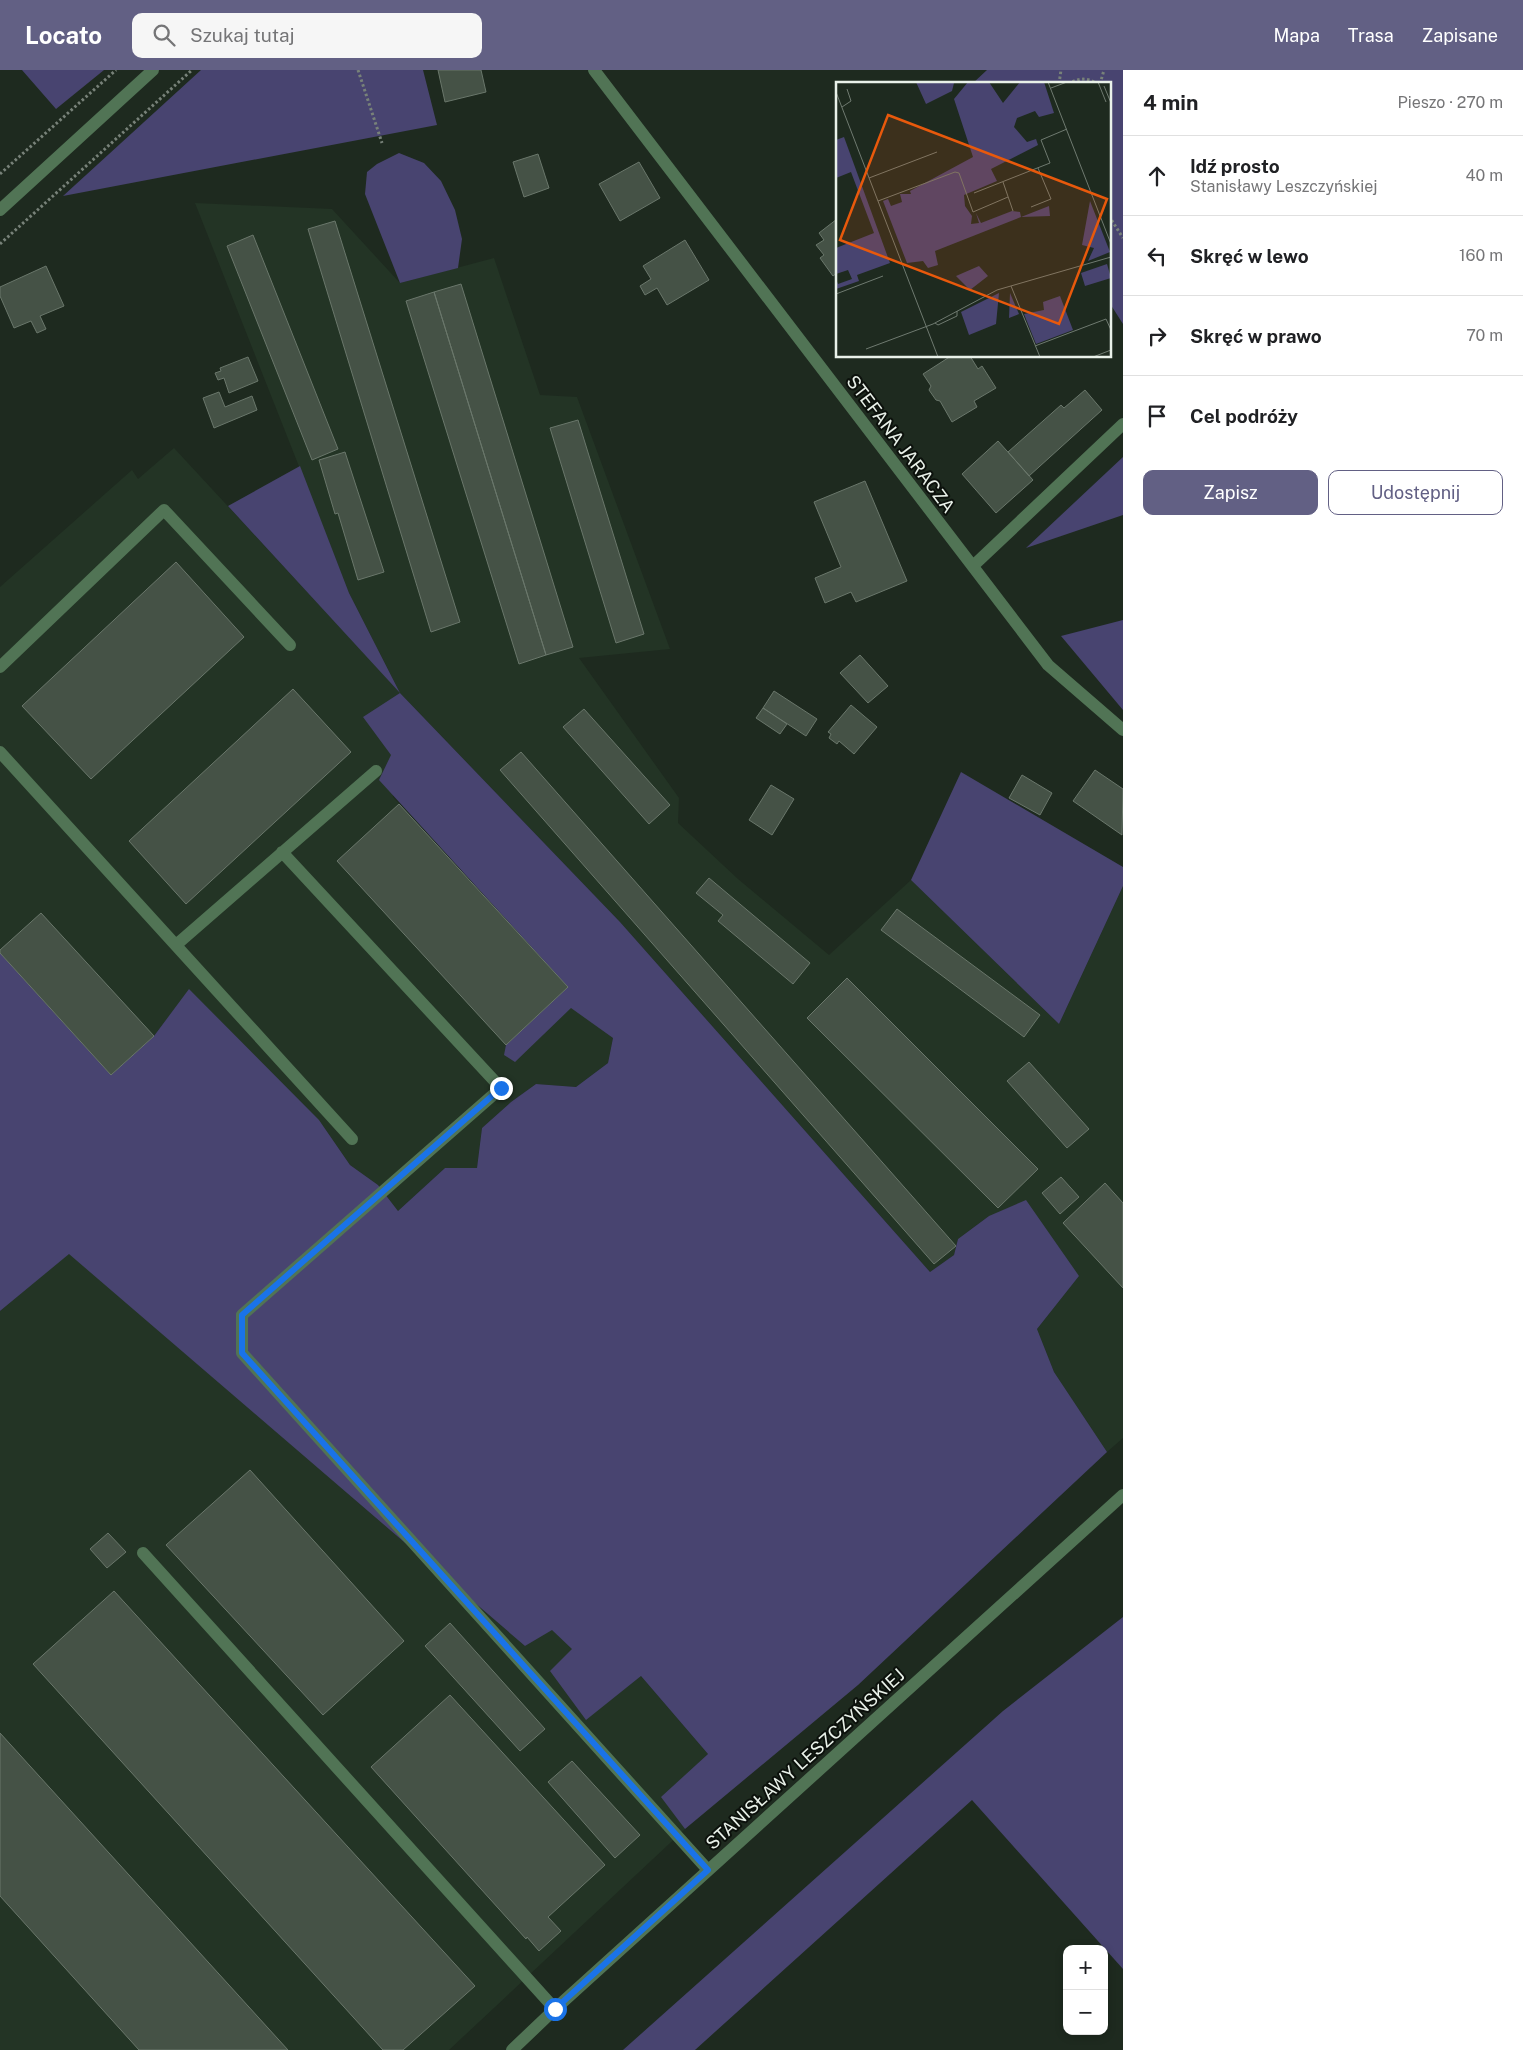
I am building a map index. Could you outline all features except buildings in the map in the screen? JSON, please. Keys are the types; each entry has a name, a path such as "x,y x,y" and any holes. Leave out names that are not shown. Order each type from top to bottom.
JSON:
{"street":[{"path":"0,210 153,70"},
{"name":"STEFANA JARACZA","path":"594,70 1048,664 1123,730"},
{"path":"973,566 1123,424"},
{"path":"0,667 164,510 290,645"},
{"path":"0,752 352,1139"},
{"path":"176,945 376,771"},
{"path":"282,852 501,1088 242,1315 242,1353 708,1870"},
{"name":"STANISŁAWY LESZCZYŃSKIEJ","path":"512,2050 1123,1495"},
{"path":"143,1553 555,2009"}],"path":[{"path":"0,174 116,70"},
{"path":"0,244 192,70"},
{"path":"358,70 382,143"},
{"path":"1100,82 1104,70"},
{"path":"1072,82 1086,79 1094,82"},
{"path":"1110,218 1123,238"}],"shaded area":[{"path":"22,70 104,70 56,109"},
{"path":"201,70 423,70 437,125 63,196"},
{"path":"987,70 1123,70 1123,324 1110,304 1110,82 974,82"},
{"path":"399,153 424,163 441,181 455,210 462,239 458,268 400,283 365,194 367,172 377,164"},
{"path":"195,203 332,209 400,283 494,258 540,395 577,397 670,649 579,658 679,798 678,823 738,879 829,955 911,880 1059,1024 1123,886 1123,1438 1107,1452 1054,1372 1037,1329 1079,1276 989,1216 958,1239 954,1255 930,1272 620,922 400,693 391,755 393,797 568,987 571,1007 613,1038 608,1063 576,1087 536,1084 511,1102 482,1128 477,1168 445,1168 398,1211 378,1185 350,1165 319,1120 189,990 154,1036 111,1075 0,953 0,587 132,470 138,479 174,448 399,691 349,593"},
{"path":"1123,457 1123,515 1026,548"},
{"path":"300,466 349,593 400,693 228,506"},
{"path":"1123,620 1123,710 1061,636"},
{"path":"400,693 620,922 930,1272 954,1255 958,1239 989,1216 1026,1200 1079,1276 1037,1329 1054,1372 1107,1452 858,1685 685,1829 661,1797 708,1754 641,1676 586,1720 550,1671 572,1649 552,1630 525,1646 69,1254 0,1311 0,953 111,1075 154,1036 189,989 319,1120 350,1165 378,1185 398,1211 445,1168 477,1168 482,1128 511,1102 536,1084 576,1087 608,1063 613,1038 571,1008 515,1062 504,1055 506,1045 568,987 379,780 391,755 363,717"},
{"path":"961,772 1123,867 1123,886 1059,1024 911,880"},
{"path":"69,1253 525,1646 552,1629 573,1649 586,1719 641,1676 708,1754 662,1797 685,1829 449,2050 0,2050 0,1311"},
{"path":"1123,1617 1123,1969 1108,1952 1108,1945 1102,1945 972,1800 695,2050 623,2050 1003,1711"}],"route":[{"path":"501,1088 242,1315 242,1353 708,1870 555,2009"}]}
